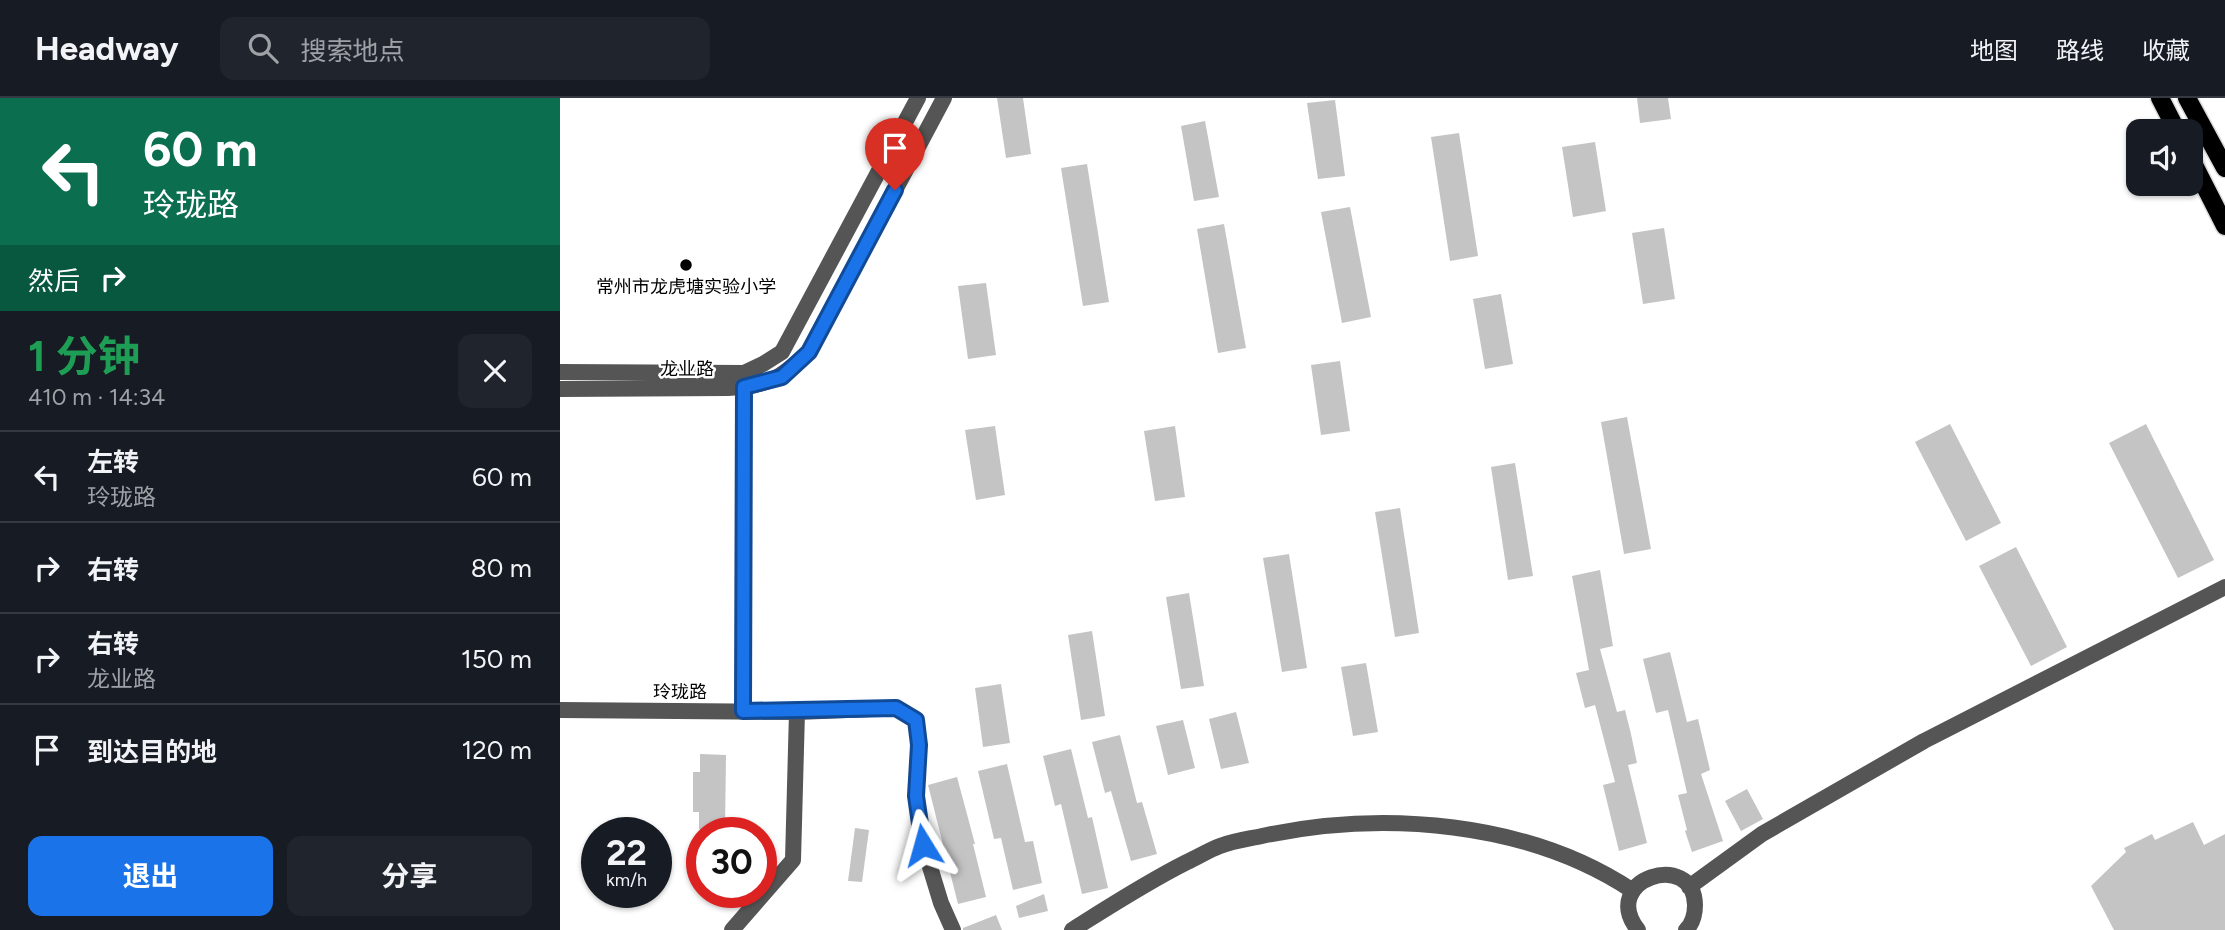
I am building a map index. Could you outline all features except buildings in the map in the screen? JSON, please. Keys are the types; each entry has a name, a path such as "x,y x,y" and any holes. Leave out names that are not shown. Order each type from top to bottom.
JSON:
{"main road":[{"path":"2160,98 2171,119"},
{"path":"2187,98 2225,168"},
{"path":"2203,183 2225,226"}],"street":[{"name":"龙业路","path":"560,372 744,380 782,352 918,98"},
{"name":"龙业路","path":"560,389 782,377 809,352 944,98"},
{"path":"743,711 744,380"},
{"path":"1689,887 1762,834 1924,741 2225,587"},
{"name":"玲珑路","path":"560,710 797,712 896,708 916,720 919,745 916,796 923,845 940,903 953,930"},
{"path":"732,930 793,860 797,712"},
{"path":"1072,930 1146,882 1220,846 1296,829 1383,822 1464,828 1541,847 1607,873 1633,891"},
{"path":"1636,929 1629,912 1633,891 1642,881 1653,875 1667,874 1679,878 1689,887 1695,900 1695,914 1686,930"}],"place":[{"name":"常州市龙虎塘实验小学","path":"686,265"}],"route":[{"path":"895,190 809,352 782,377 744,387 743,711 896,708 916,720 919,745 916,796 923,845"}]}
